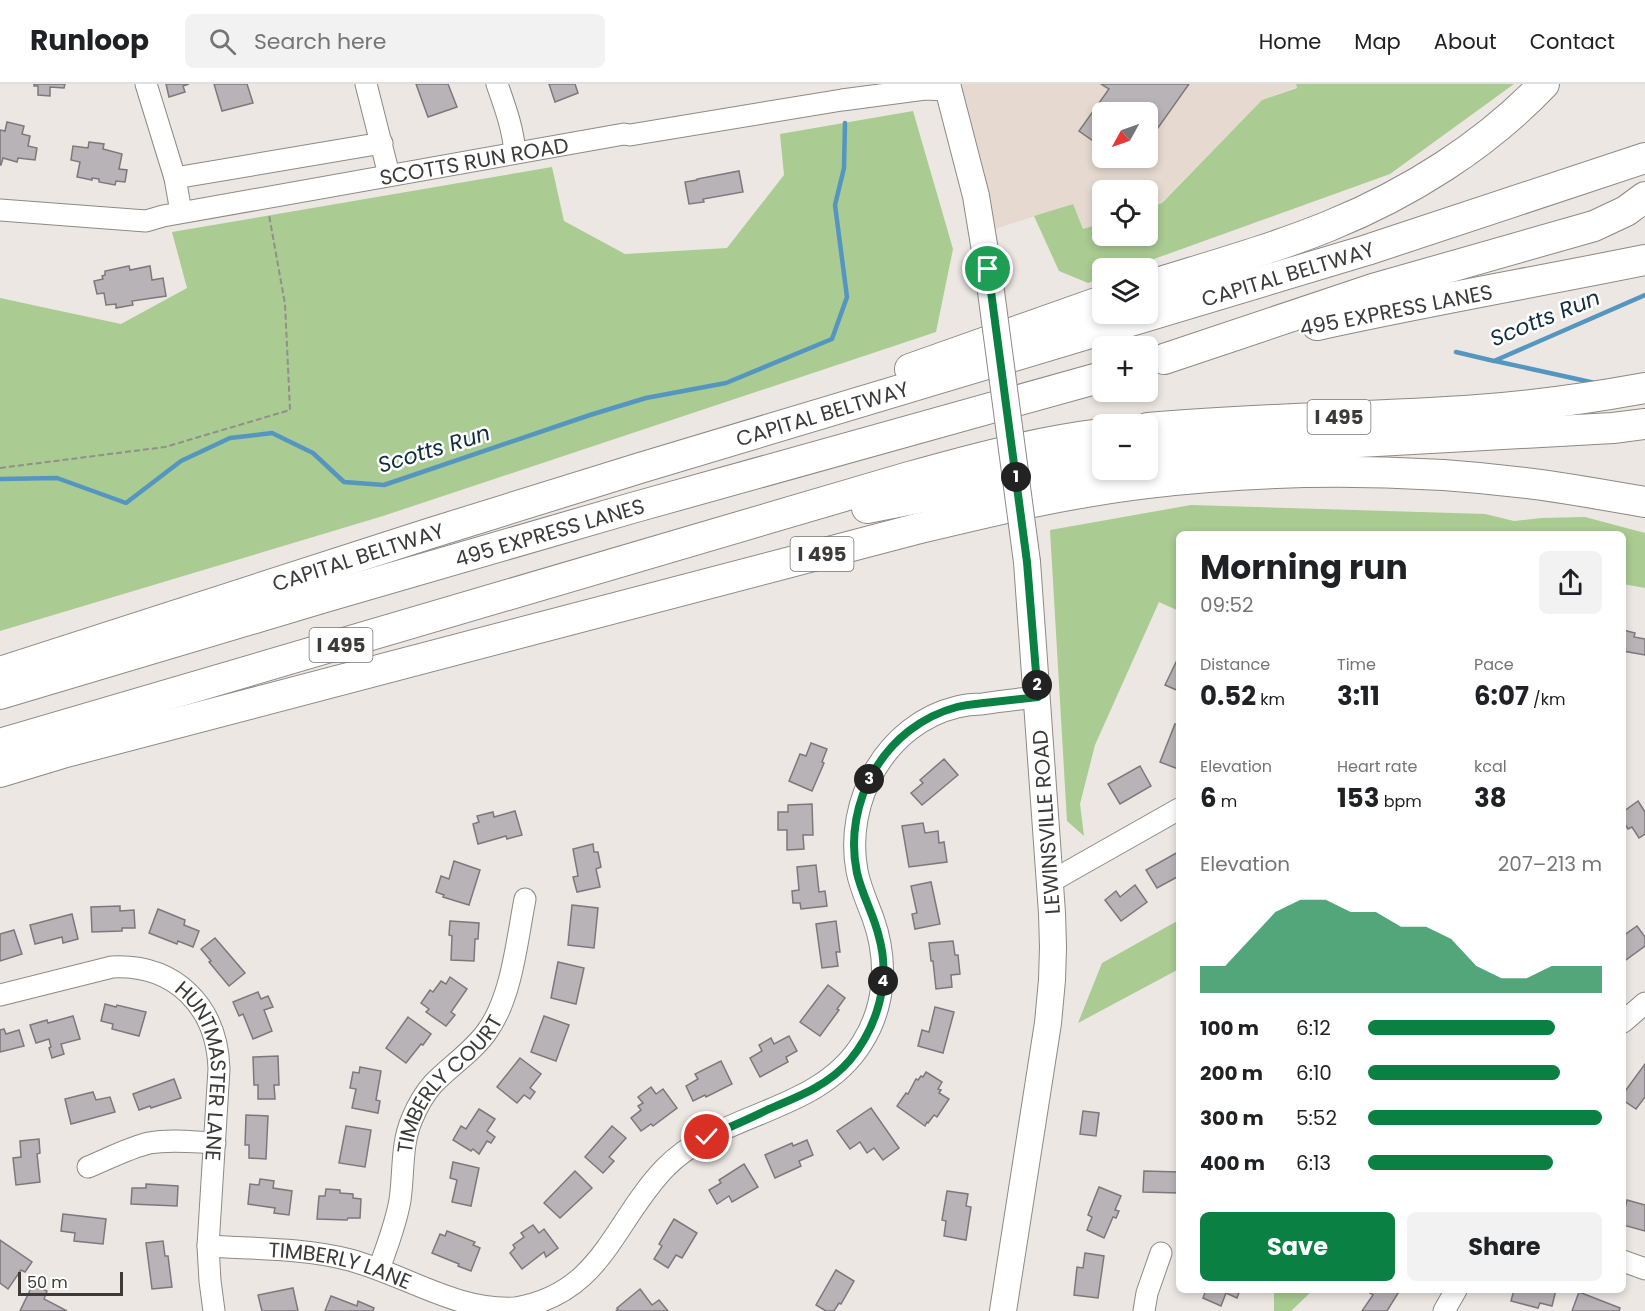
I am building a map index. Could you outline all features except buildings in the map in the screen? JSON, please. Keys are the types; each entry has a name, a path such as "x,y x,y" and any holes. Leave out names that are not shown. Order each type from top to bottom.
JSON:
{"highway":[{"path":"1158,283 1300,237 1374,206 1426,178 1468,149 1508,118 1544,84"},
{"name":"CAPITAL BELTWAY","path":"0,672 408,540 640,468 1367,250 1645,158"},
{"path":"1158,361 1373,289 1594,226 1636,204"},
{"name":"495 EXPRESS LANES","path":"1158,362 1404,306 1645,260"},
{"path":"640,468 969,347 1092,304"},
{"name":"495 EXPRESS LANES","path":"0,694 632,508 1092,379"},
{"name":"I 495","path":"1158,427 1479,410 1645,388"},
{"path":"1158,455 1213,450 1613,428 1645,424"},
{"name":"I 495","path":"4,743 971,460 1092,436"},
{"path":"673,546 1092,464"},
{"name":"I 495","path":"0,771 920,528 993,510 1070,495 1146,483 1224,476 1384,473 1464,477 1541,485 1645,502"},
{"path":"1593,494 1645,514"}],"main road":[{"name":"LEWINSVILLE ROAD","path":"948,87 976,196 988,269 1027,562 1038,697 1053,947 1048,1023 1003,1311"}],"street":[{"path":"146,84 175,178 181,212"},
{"path":"366,84 390,175"},
{"path":"497,84 509,118 514,153"},
{"name":"SCOTTS RUN ROAD","path":"0,210 146,221 181,212 514,153 842,100 948,87"},
{"path":"175,178 382,143"},
{"name":"TIMBERLY LANE","path":"208,1246 322,1254 352,1260 379,1269 441,1298 473,1308 494,1310 537,1303 576,1283 605,1252 650,1186 666,1167 686,1150 707,1137 816,1088 848,1062 861,1045 880,1003 883,959 880,938 857,874 854,831 857,811 864,790 873,771 886,753 902,736 919,723 958,706 1038,697"},
{"path":"1050,882 1176,811"},
{"name":"TIMBERLY COURT","path":"379,1269 391,1236 400,1200 405,1140 411,1120 432,1085 473,1047 487,1032 497,1016 506,996 525,899"},
{"name":"HUNTMASTER LANE","path":"0,996 112,967 126,966 147,970 180,986 208,1018 219,1053 208,1246 214,1311"},
{"path":"1626,1019 1645,1002"},
{"path":"88,1167 150,1143 171,1141 215,1143"},
{"path":"1144,1311 1147,1293 1161,1252"},
{"path":"1626,1262 1645,1269"},
{"path":"1444,1311 1454,1293"}],"path":[{"path":"0,468 165,447 290,410 285,304 266,197"}],"shaded area":[{"path":"957,84 1296,84 1297,87 1262,100 1161,203 1158,204 1158,180 1092,180 1092,227 1083,230 1072,204 989,231"}],"green space":[{"path":"1296,84 1514,84 1390,174 1157,258 1092,258 1092,282 1088,283 1059,271 1034,216 1073,204 1083,229 1092,226 1092,246 1158,246 1158,204 1162,203 1262,100 1297,88"},
{"path":"913,111 953,249 936,332 383,516 0,631 0,298 121,324 187,288 172,232 552,167 564,221 625,254 727,248 784,175 780,134"},
{"path":"1191,505 1485,514 1514,521 1585,517 1645,533 1645,588 1626,585 1626,531 1176,531 1176,610 1159,602 1095,745 1080,804 1084,836 1067,821 1050,530"},
{"path":"1176,922 1176,971 1078,1023 1102,963"},
{"path":"1274,1293 1310,1293 1291,1311 1274,1311"}],"waterway":[{"name":"Scotts Run","path":"0,479 57,478 126,503 181,461 230,438 272,433 313,453 344,482 384,485 646,398 726,383 832,339 847,297 835,205 844,168 845,123"},
{"name":"Scotts Run","path":"1456,352 1494,361 1645,295"},
{"path":"1495,361 1595,383"}],"route":[{"path":"707,1137 816,1088 848,1062 861,1045 872,1024 880,1003 883,959 880,938 857,874 854,831 857,811 864,790 873,771 886,753 902,736 919,723 958,706 1038,697 1027,562 988,269"}]}
